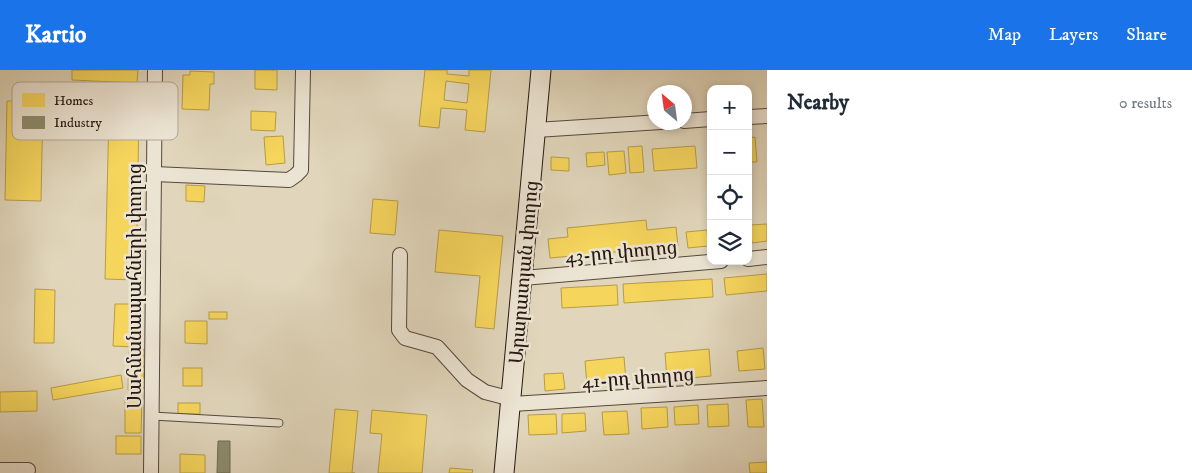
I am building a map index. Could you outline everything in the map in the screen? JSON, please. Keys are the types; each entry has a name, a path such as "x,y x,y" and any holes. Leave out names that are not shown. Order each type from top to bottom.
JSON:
{"main road":[{"name":"Արարատյան փողոց","path":"504,473 541,70"}],"street":[{"path":"154,174 290,180 301,170 303,70"},
{"path":"752,117 767,116"},
{"path":"692,121 707,120"},
{"path":"536,130 647,123"},
{"name":"Սահմանապահների փողոց","path":"151,473 154,140"},
{"name":"41-րդ փողոց","path":"400,256 399,330 401,334 405,338 437,347 467,380 485,392 512,401 767,388"},
{"path":"752,259 767,258"},
{"name":"43-րդ փողոց","path":"523,278 707,262"},
{"path":"0,470 28,472"}],"lane":[{"path":"152,416 279,423"}],"building: Homes":[{"path":"72,70 138,70 137,82 72,80"},
{"path":"255,70 277,70 277,90 255,89"},
{"path":"425,70 447,70 447,74 469,76 469,70 491,70 485,132 465,130 467,110 441,108 439,128 419,126","holes":["446,81 469,84 467,103 444,100"]},
{"path":"190,71 214,72 214,84 210,84 209,110 182,109 183,75 190,75"},
{"path":"7,101 12,101 12,140 42,140 41,201 5,200"},
{"path":"251,111 276,112 275,131 251,130"},
{"path":"283,136 285,163 266,165 264,137"},
{"path":"752,137 755,137 757,162 752,162"},
{"path":"108,140 139,140 136,280 105,279"},
{"path":"642,146 644,172 630,173 628,147"},
{"path":"695,146 697,168 654,171 652,149"},
{"path":"624,151 626,173 609,175 607,152"},
{"path":"604,152 605,165 587,167 586,153"},
{"path":"551,157 569,158 569,171 551,170"},
{"path":"186,185 205,186 204,202 186,201"},
{"path":"373,199 398,201 395,235 370,233"},
{"path":"646,220 647,230 676,227 678,246 550,258 548,239 568,237 567,228"},
{"path":"767,224 767,241 752,243 752,225"},
{"path":"439,230 503,236 494,329 475,327 480,276 435,272"},
{"path":"707,230 707,246 688,248 686,232"},
{"path":"767,274 767,291 726,295 724,278"},
{"path":"712,279 713,297 624,303 623,284"},
{"path":"617,285 618,305 562,308 561,288"},
{"path":"35,289 55,290 54,343 34,343"},
{"path":"115,304 135,304 134,347 113,346"},
{"path":"209,312 227,312 227,319 209,319"},
{"path":"185,321 207,321 207,344 185,343"},
{"path":"763,348 765,369 739,371 737,351"},
{"path":"129,349 144,349 143,390 128,390"},
{"path":"709,349 711,376 667,380 665,353"},
{"path":"624,357 626,381 587,385 585,361"},
{"path":"183,368 202,368 202,386 183,386"},
{"path":"563,373 565,389 545,391 544,374"},
{"path":"121,375 123,388 53,400 51,388"},
{"path":"37,391 37,411 0,412 0,392"},
{"path":"762,399 764,427 748,427 746,400"},
{"path":"125,400 142,400 141,433 125,433"},
{"path":"178,403 200,403 200,414 178,414"},
{"path":"728,404 729,426 708,427 707,405"},
{"path":"698,405 699,424 675,425 674,407"},
{"path":"667,407 668,427 642,429 641,408"},
{"path":"335,409 358,411 352,473 329,473"},
{"path":"372,410 427,415 422,473 378,473 382,434 370,433"},
{"path":"627,411 629,434 604,435 602,412"},
{"path":"585,413 586,431 562,433 562,414"},
{"path":"556,414 557,434 529,435 528,415"},
{"path":"116,436 141,436 141,454 116,454"},
{"path":"180,454 205,455 205,473 180,473"},
{"path":"767,462 767,473 750,473 749,463"},
{"path":"450,468 473,470 472,473 449,473"}],"building: Industry":[{"path":"218,441 230,441 230,473 217,473"}]}
